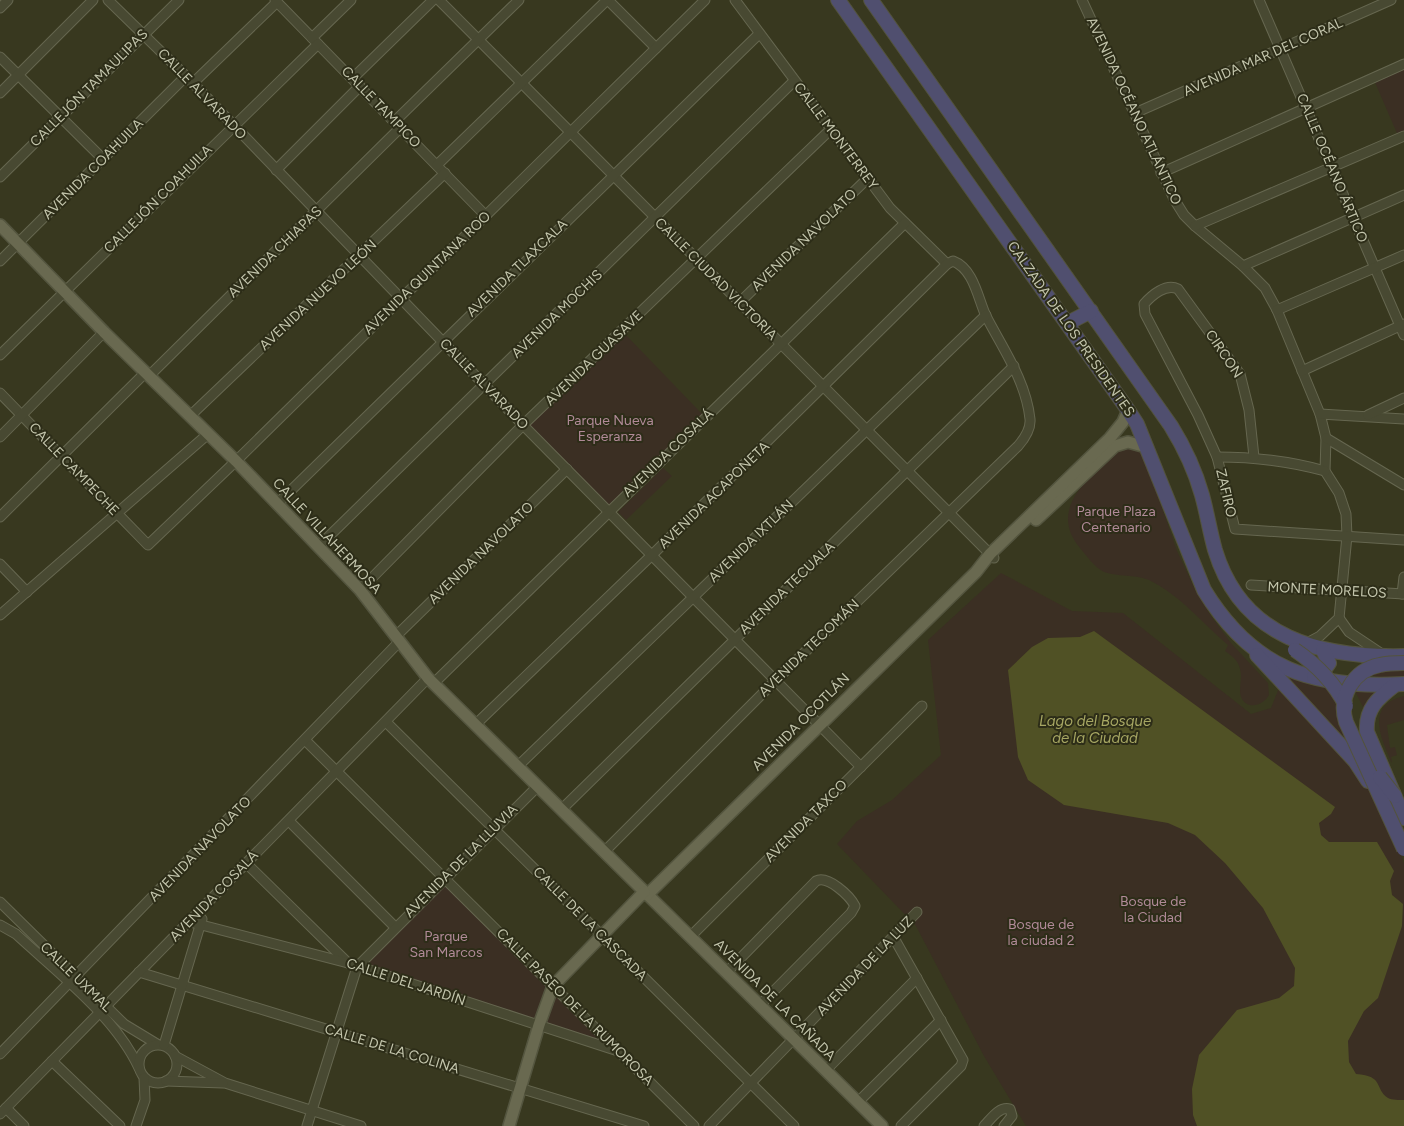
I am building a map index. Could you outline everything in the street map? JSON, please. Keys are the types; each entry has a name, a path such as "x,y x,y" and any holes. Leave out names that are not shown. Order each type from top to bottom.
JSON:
{"highway":[{"name":"CALZADA DE LOS PRESIDENTES","path":"838,0 1128,410 1146,447 1204,590 1218,614 1251,648 1312,678 1338,684 1399,685"},
{"name":"CALZADA DE LOS PRESIDENTES","path":"871,0 1091,311 1182,444 1202,494 1216,551 1215,560 1220,575 1244,612 1261,628 1300,647"},
{"path":"1068,324 1091,311"},
{"path":"1077,336 1087,326 1100,324"},
{"path":"1300,647 1346,653 1404,656"},
{"path":"1300,647 1331,681 1341,696 1382,780 1395,796"},
{"path":"1251,648 1361,769 1404,856"},
{"path":"1312,678 1321,674 1329,663 1323,650"},
{"path":"1404,663 1380,665 1361,673 1348,688 1343,706 1346,722 1388,809 1404,849"},
{"path":"1399,685 1374,704 1366,722 1367,732 1404,818"}],"main road":[{"name":"CALLE VILLAHERMOSA","path":"0,225 104,332 236,461 360,590 430,681 645,893"},
{"name":"AVENIDA OCOTLÁN","path":"509,1126 539,1025 553,986 600,935 819,725 1110,438 1124,422 1128,410"},
{"name":"AVENIDA OCOTLÁN","path":"992,556 1115,446 1128,442 1146,447"},
{"name":"AVENIDA DE LA CAÑADA","path":"645,893 882,1126"}],"street":[{"path":"0,8 8,0"},
{"path":"0,93 93,0"},
{"name":"CALLE ALVARADO","path":"108,0 193,83 359,256 402,297 524,425 653,554 861,768"},
{"name":"CALLEJÓN TAMAULIPAS","path":"0,177 179,0"},
{"name":"CALLEJÓN COAHUILA","path":"0,356 233,125 315,41 351,0"},
{"path":"353,78 433,0"},
{"name":"CALLE CIUDAD VICTORIA","path":"439,0 947,513 992,556"},
{"name":"AVENIDA CHIAPAS","path":"0,517 317,211 478,40 519,0"},
{"path":"438,165 608,0 656,48"},
{"name":"AVENIDA QUINTANA ROO","path":"148,545 236,461 705,0"},
{"name":"CALLE MONTERREY","path":"735,0 794,81 905,223 949,263 959,264 969,277 986,315 1014,366 1025,395 1030,421 1027,432 1018,446"},
{"name":"AVENIDA OCÉANO ATLÁNTICO","path":"1082,0 1161,173 1184,215 1194,226 1244,266 1264,288 1277,310 1320,414 1326,438 1325,470 1344,506 1347,536 1339,618"},
{"name":"CALLE OCÉANO ÁRTICO","path":"1259,0 1353,218 1402,325 1404,336"},
{"name":"AVENIDA MAR DEL CORAL","path":"1135,113 1391,0"},
{"path":"193,83 276,1"},
{"name":"CALLE TAMPICO","path":"276,1 486,216"},
{"name":"AVENIDA TLAXCALA","path":"277,504 443,340 759,34"},
{"path":"0,57 103,159"},
{"path":"1161,173 1404,64"},
{"name":"AVENIDA COAHUILA","path":"0,261 186,76"},
{"name":"AVENIDA MOCHIS","path":"318,546 794,81"},
{"path":"276,170 360,86"},
{"name":"AVENIDA GUASAVE","path":"360,590 524,425 831,129"},
{"path":"1194,226 1404,136"},
{"name":"AVENIDA NUEVO LEÓN","path":"190,416 445,173"},
{"name":"AVENIDA NAVOLATO","path":"739,302 868,178"},
{"path":"1244,266 1404,195"},
{"name":"AVENIDA COSALÁ","path":"3,1111 386,722 781,345 905,223"},
{"path":"1277,310 1404,255"},
{"name":"AVENIDA ACAPONETA","path":"474,725 653,554 949,263"},
{"name":"CIRCON","path":"1144,304 1164,288 1170,286 1178,289 1240,374 1249,410 1254,457"},
{"name":"ZAFIRO","path":"1144,304 1146,319 1198,415 1217,457 1233,526 1236,530 1404,540"},
{"name":"AVENIDA IXTLÁN","path":"517,767 865,429 986,315"},
{"path":"1302,371 1402,325"},
{"path":"0,436 104,332"},
{"name":"AVENIDA TECUALA","path":"561,810 1014,366"},
{"name":"CALLE CAMPECHE","path":"0,394 148,545"},
{"path":"1368,416 1404,398"},
{"path":"1320,414 1404,419"},
{"path":"0,615 208,434"},
{"path":"1326,438 1404,485"},
{"name":"AVENIDA TECOMÁN","path":"604,852 775,681 1018,446"},
{"path":"1217,457 1254,457 1295,462 1325,470"},
{"name":"AVENIDA NAVOLATO","path":"0,1054 306,741 397,639 567,469"},
{"path":"0,564 27,592"},
{"path":"1403,594 1404,577"},
{"name":"MONTE MORELOS","path":"1251,585 1403,594"},
{"path":"1300,647 1320,636 1339,618 1349,632 1386,656"},
{"name":"AVENIDA TAXCO","path":"690,937 922,706"},
{"name":"CALLE DE LA CASCADA","path":"386,722 794,1126"},
{"name":"CALLE PASEO DE LA RUMOROSA","path":"306,741 694,1126"},
{"name":"AVENIDA DE LA LLUVIA","path":"306,1126 336,1032 352,965 395,927 537,787"},
{"path":"288,821 395,927"},
{"path":"246,863 352,965"},
{"path":"726,973 816,881 822,879 828,881 850,899 855,906 851,912 760,1005"},
{"name":"CALLE UXMAL","path":"0,902 102,1010 161,1045"},
{"path":"161,1045 206,904"},
{"name":"AVENIDA DE LA LUZ","path":"709,1126 894,938 917,912"},
{"name":"CALLE DEL JARDÍN","path":"190,922 352,965 619,1051"},
{"path":"0,925 16,934 72,980"},
{"path":"894,938 962,1058 962,1064 901,1126"},
{"name":"CALLE DE LA COLINA","path":"139,972 644,1126"},
{"path":"826,1070 917,978"},
{"path":"102,1010 144,1078 145,1100 136,1126"},
{"path":"858,1102 941,1020"},
{"path":"161,1045 175,1056 226,1084 361,1126"},
{"path":"139,1068 140,1055 145,1049 161,1045"},
{"path":"145,1100 176,1070 175,1056"},
{"path":"52,1062 120,1126"},
{"path":"144,1078 151,1082 226,1084"},
{"path":"984,1126 1000,1109 1010,1109 1012,1116 1004,1126"},
{"path":"3,1111 24,1126"}],"green space":[{"path":"1404,67 1404,136 1399,138 1374,80"},
{"name":"Parque Nueva Esperanza","path":"624,333 706,418 611,512 526,426"},
{"name":"Parque Plaza Centenario","path":"1123,446 1142,450 1177,551 1194,587 1211,616 1231,643 1268,683 1269,695 1260,704 1247,704 1241,697 1240,669 1236,661 1225,651 1228,645 1190,610 1171,593 1149,580 1104,572 1080,548 1071,533 1068,518 1071,504 1078,491"},
{"path":"663,468 672,476 626,520 618,512"},
{"name":"Bosque de la Ciudad","path":"1001,573 1072,611 1123,613 1251,714 1271,708 1279,688 1360,772 1396,833 1404,864 1404,1126 1026,1126 984,1056 916,926 837,844 857,821 892,800 941,755 928,640"},
{"path":"1363,664 1404,664 1404,679 1384,679 1363,673 1361,666"},
{"path":"1282,673 1329,689 1357,751"},
{"path":"1355,691 1381,693 1368,717"},
{"path":"1404,696 1404,720 1387,725 1390,748 1395,747 1397,755 1391,757 1392,763 1381,733 1380,715 1384,707 1392,700"},
{"name":"Parque San Marcos","path":"305,742 494,927 548,982 543,977 548,984 535,1023 363,966 444,879"},
{"path":"553,987 569,1003 605,1042 546,1024"}],"water":[{"name":"Lago del Bosque de la Ciudad","path":"1094,631 1335,807 1331,814 1319,823 1321,835 1329,842 1377,842 1394,871 1390,881 1392,895 1403,904 1402,926 1378,998 1364,1011 1348,1041 1349,1062 1356,1074 1365,1075 1375,1080 1381,1091 1388,1098 1404,1100 1404,1126 1197,1126 1193,1115 1192,1089 1199,1055 1237,1010 1279,998 1294,986 1295,968 1263,908 1225,863 1195,835 1168,823 1064,805 1028,780 1018,757 1008,670 1032,647 1048,638 1080,637"}],"park label":[{"name":"Bosque de la ciudad 2","path":"1041,932"}]}
